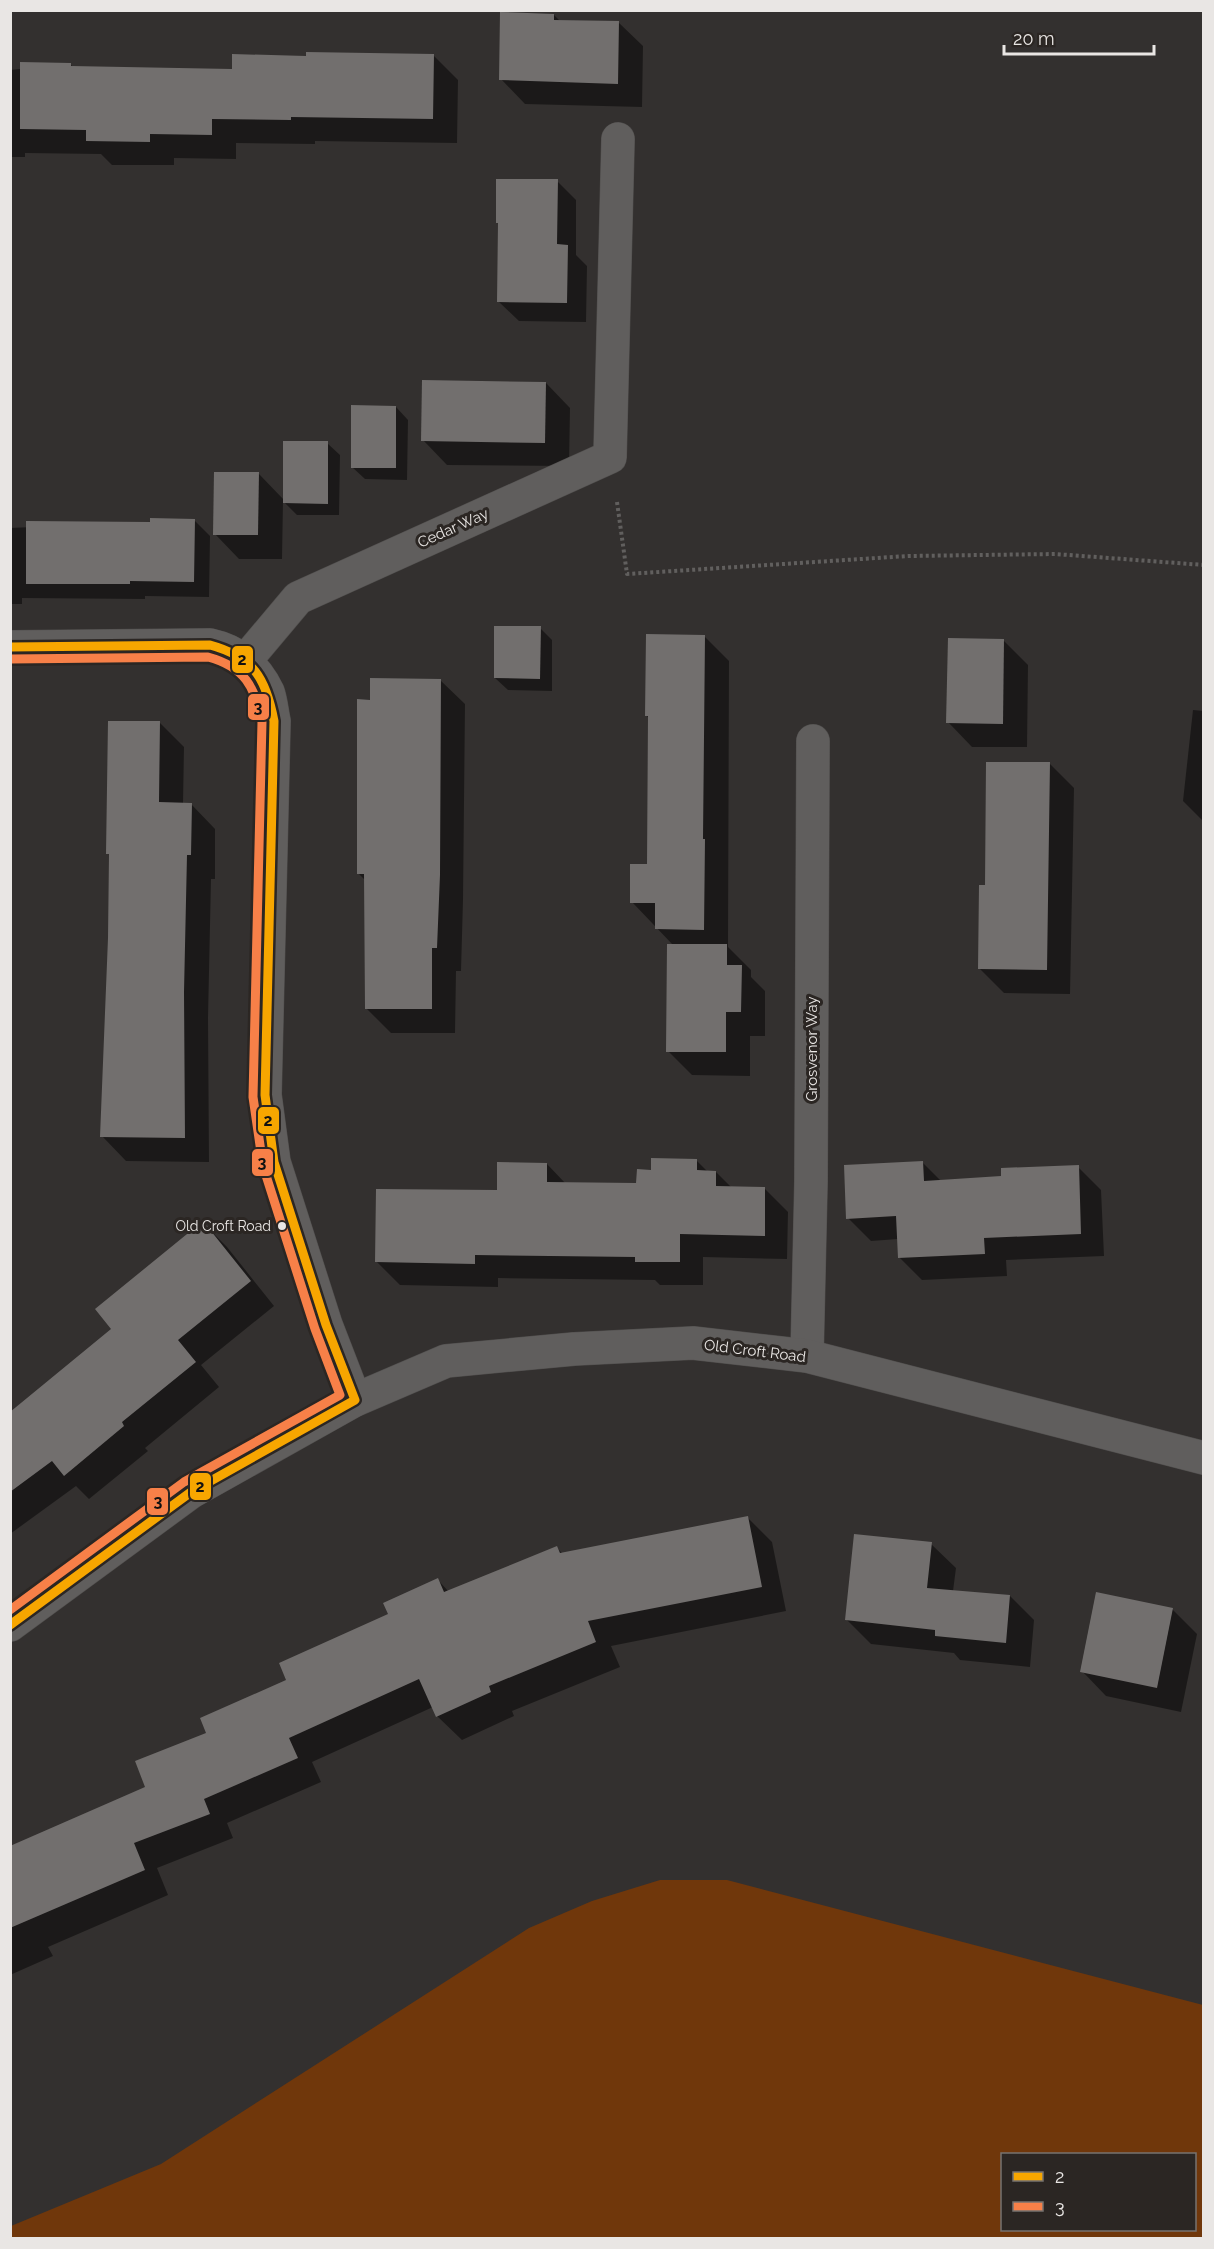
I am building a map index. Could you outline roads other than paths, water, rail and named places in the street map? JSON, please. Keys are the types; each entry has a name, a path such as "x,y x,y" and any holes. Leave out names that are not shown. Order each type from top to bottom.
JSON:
{"street":[{"name":"Cedar Way","path":"244,660 298,598 610,457 618,139"},
{"path":"10,647 210,645 228,648 244,660 268,693 274,721 265,1095 274,1162 326,1325 355,1400"},
{"name":"Grosvenor Way","path":"807,1356 811,1169 813,741"},
{"name":"Old Croft Road","path":"10,1625 191,1492 355,1400 446,1361 573,1349 693,1343 807,1356 1203,1458"}],"place":[{"name":"Old Croft Road","path":"282,1226"}]}
